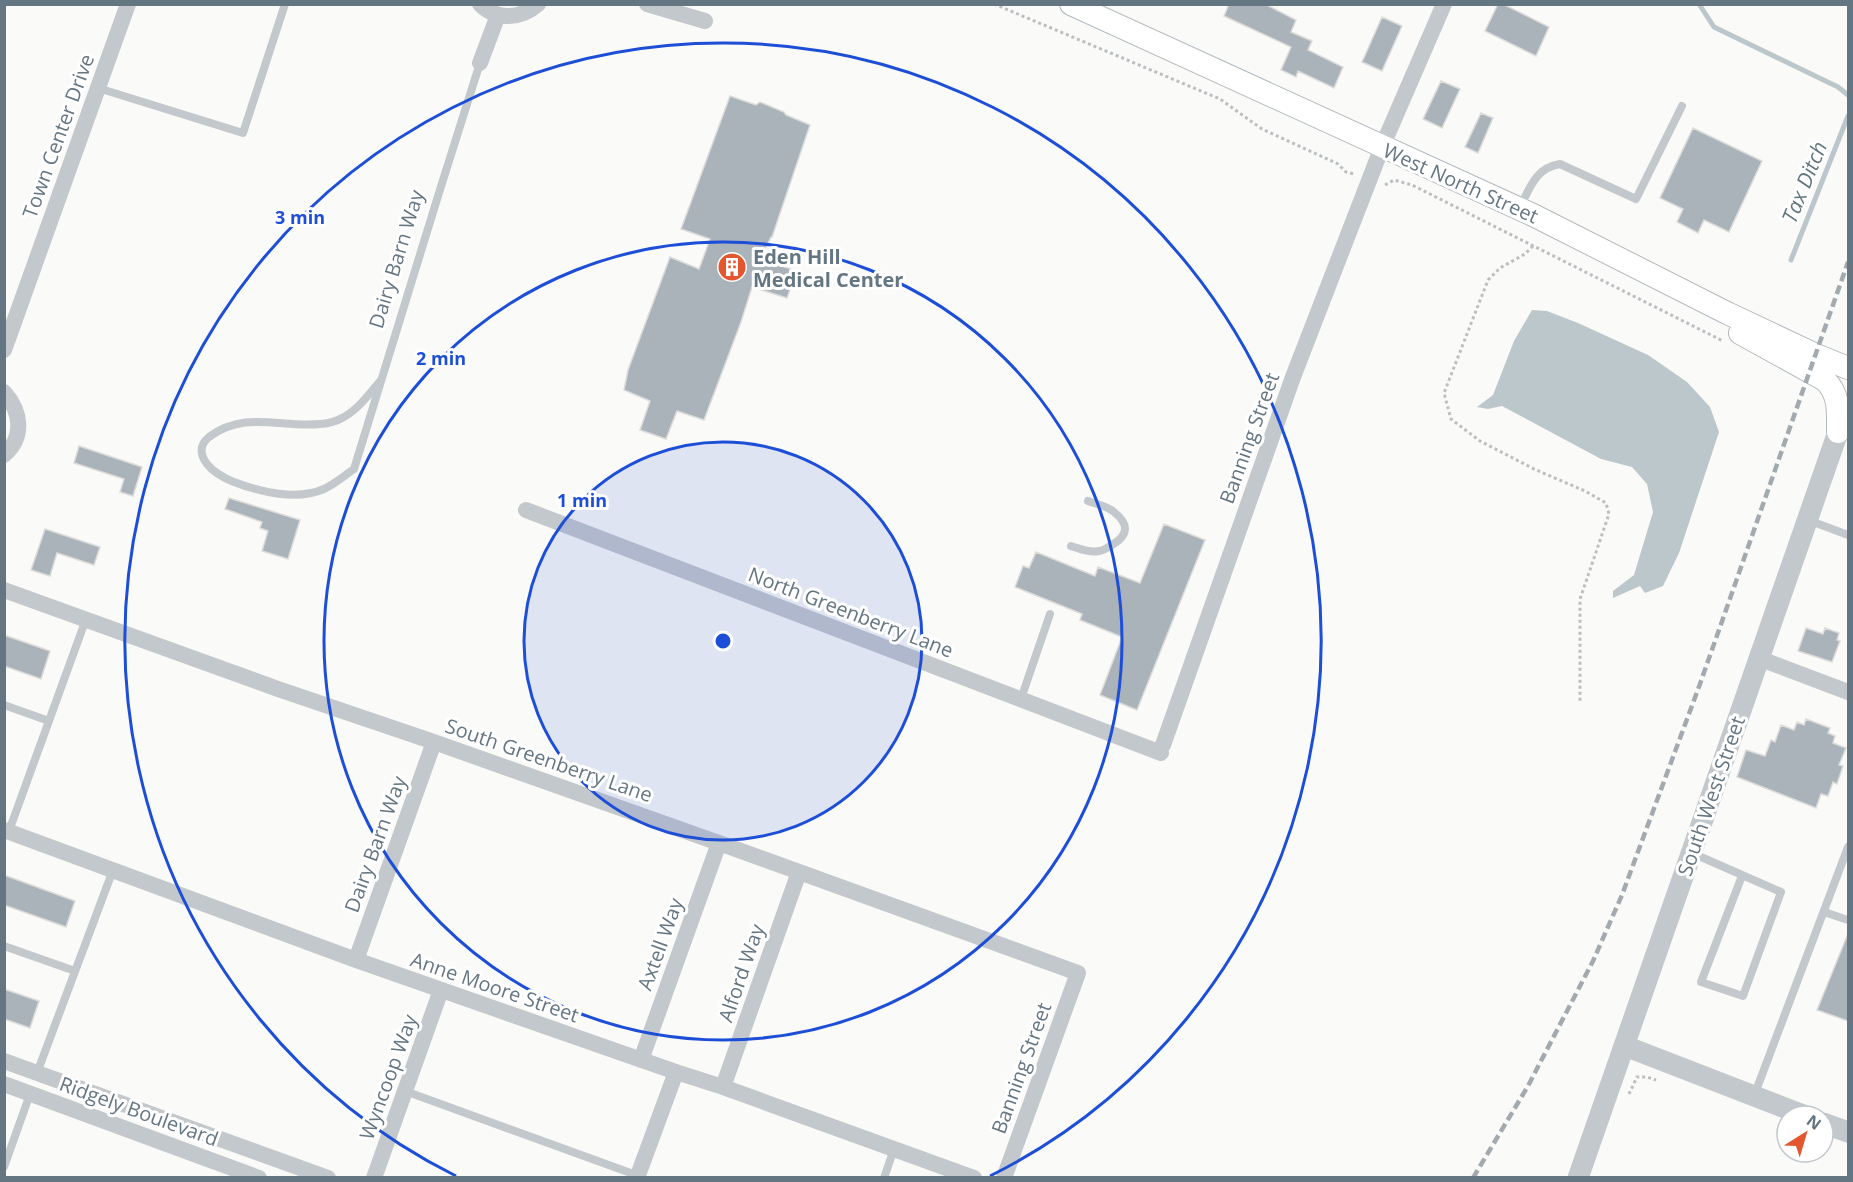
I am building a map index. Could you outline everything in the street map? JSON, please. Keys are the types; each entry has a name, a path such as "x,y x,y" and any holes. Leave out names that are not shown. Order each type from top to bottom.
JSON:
{"main road":[{"name":"West North Street","path":"1071,4 1519,209 1727,313 1848,368"},
{"path":"1664,281 1757,344 1825,380 1834,392 1843,424"}],"street":[{"name":"Town Center Drive","path":"4,350 128,4"},
{"path":"480,4 491,13 510,17 530,12 538,4"},
{"path":"647,4 705,21"},
{"name":"Banning Street","path":"1162,749 1286,395 1382,147 1444,4"},
{"path":"480,63 498,15"},
{"path":"4,392 15,407 19,426 16,439 4,455"},
{"name":"South West Street","path":"1578,1178 1758,658 1843,424"},
{"name":"North Greenberry Lane","path":"526,510 1162,749"},
{"name":"South Greenberry Lane","path":"4,590 278,689 719,843 1078,973"},
{"path":"1758,658 1848,692"},
{"name":"Dairy Barn Way","path":"356,960 434,742"},
{"name":"Anne Moore Street","path":"7,831 356,960 723,1087 974,1178"},
{"name":"Axtell Way","path":"641,1060 719,843"},
{"name":"Alford Way","path":"723,1087 799,872"},
{"name":"Banning Street","path":"1004,1178 1078,973"},
{"name":"Wyncoop Way","path":"374,1178 441,990"},
{"path":"1625,1046 1775,1104"},
{"name":"Ridgely Boulevard","path":"4,1061 328,1178"},
{"path":"640,1177 676,1072"},
{"name":"Ridgely Boulevard","path":"4,1084 259,1178"},
{"path":"138,1133 146,1112"}],"lane":[{"path":"98,88 243,133 285,4"},
{"name":"Dairy Barn Way","path":"381,380 358,406 342,419 322,424 253,421 232,425 204,441 201,449 202,458 219,475 234,482 257,489 292,495 322,490 354,469 480,63"},
{"path":"1519,209 1535,179 1542,171 1549,166 1560,164 1636,199 1682,106"},
{"path":"1071,546 1089,551 1100,551 1118,542 1124,536 1126,528 1123,520 1112,510 1088,501"},
{"path":"1808,520 1848,535"},
{"path":"1024,690 1050,615"},
{"path":"7,831 86,619"},
{"path":"4,705 49,721"},
{"path":"1754,1096 1824,912 1844,871 1848,848"},
{"path":"1692,853 1781,892 1743,996 1701,982 1742,876"},
{"path":"37,1073 112,870"},
{"path":"1824,912 1848,920"},
{"path":"4,946 75,971"},
{"path":"405,1091 640,1177"},
{"path":"4,1167 30,1094"},
{"path":"884,1178 894,1149"}],"path":[{"path":"994,4 1220,99 1262,129 1338,164 1346,172 1370,178 1384,186 1394,180 1412,185 1733,346"},
{"path":"1533,246 1525,254 1500,268 1488,280 1444,393 1451,419 1479,441 1534,470 1585,491 1606,503 1609,514 1580,599 1580,700"}],"shaded area":[{"path":"1532,310 1547,311 1578,323 1648,355 1687,382 1710,407 1719,432 1679,553 1663,586 1645,593 1640,586 1613,598 1613,591 1634,575 1653,512 1647,484 1632,467 1601,459 1502,406 1488,409 1477,407 1493,395 1514,341"}],"building":[{"path":"1229,4 1265,4 1296,20 1291,32 1312,41 1308,50 1343,67 1334,88 1298,71 1296,77 1281,70 1291,47 1224,16"},
{"path":"1498,4 1503,4 1549,27 1536,56 1485,31"},
{"path":"1382,17 1402,26 1382,71 1362,62"},
{"path":"1441,81 1460,89 1442,128 1423,119"},
{"name":"Eden Hill Medical Center","path":"730,96 756,105 760,102 810,125 772,237 761,259 797,271 787,298 752,287 704,420 677,411 666,439 640,430 650,401 624,390 628,370 670,257 699,269 710,239 681,229"},
{"path":"1481,113 1493,118 1478,153 1465,147"},
{"path":"1693,128 1762,161 1729,232 1704,220 1698,233 1677,222 1683,209 1660,198"},
{"path":"79,446 142,467 133,496 120,492 124,479 74,463"},
{"path":"229,498 300,520 288,559 262,551 268,531 260,528 262,522 225,509"},
{"path":"1164,524 1205,540 1137,710 1100,695 1122,637 1080,620 1082,614 1015,587 1023,566 1029,568 1036,552 1095,576 1098,567 1140,583"},
{"path":"45,529 100,547 94,565 57,553 50,576 31,570"},
{"path":"1806,628 1823,634 1825,628 1839,633 1837,640 1840,641 1832,662 1798,651"},
{"path":"4,635 50,651 41,679 4,666"},
{"path":"1806,719 1830,728 1828,733 1835,736 1833,743 1846,748 1839,765 1843,766 1837,784 1833,782 1828,796 1821,794 1816,808 1737,777 1746,750 1765,756 1771,740 1775,742 1781,725 1794,730 1797,722 1804,725"},
{"path":"4,875 75,901 66,927 4,905"},
{"path":"1848,937 1848,1021 1817,1010"},
{"path":"4,989 39,1001 30,1028 4,1019"}],"waterway":[{"name":"Tax Ditch","path":"1699,4 1714,27 1838,87 1848,95"},
{"name":"Tax Ditch","path":"1791,260 1848,116"}],"railway":[{"path":"1473,1178 1528,1086 1593,961 1622,895 1700,684 1848,262"}],"place":[{"name":"Eden Hill Medical Center","path":"732,267"}]}
